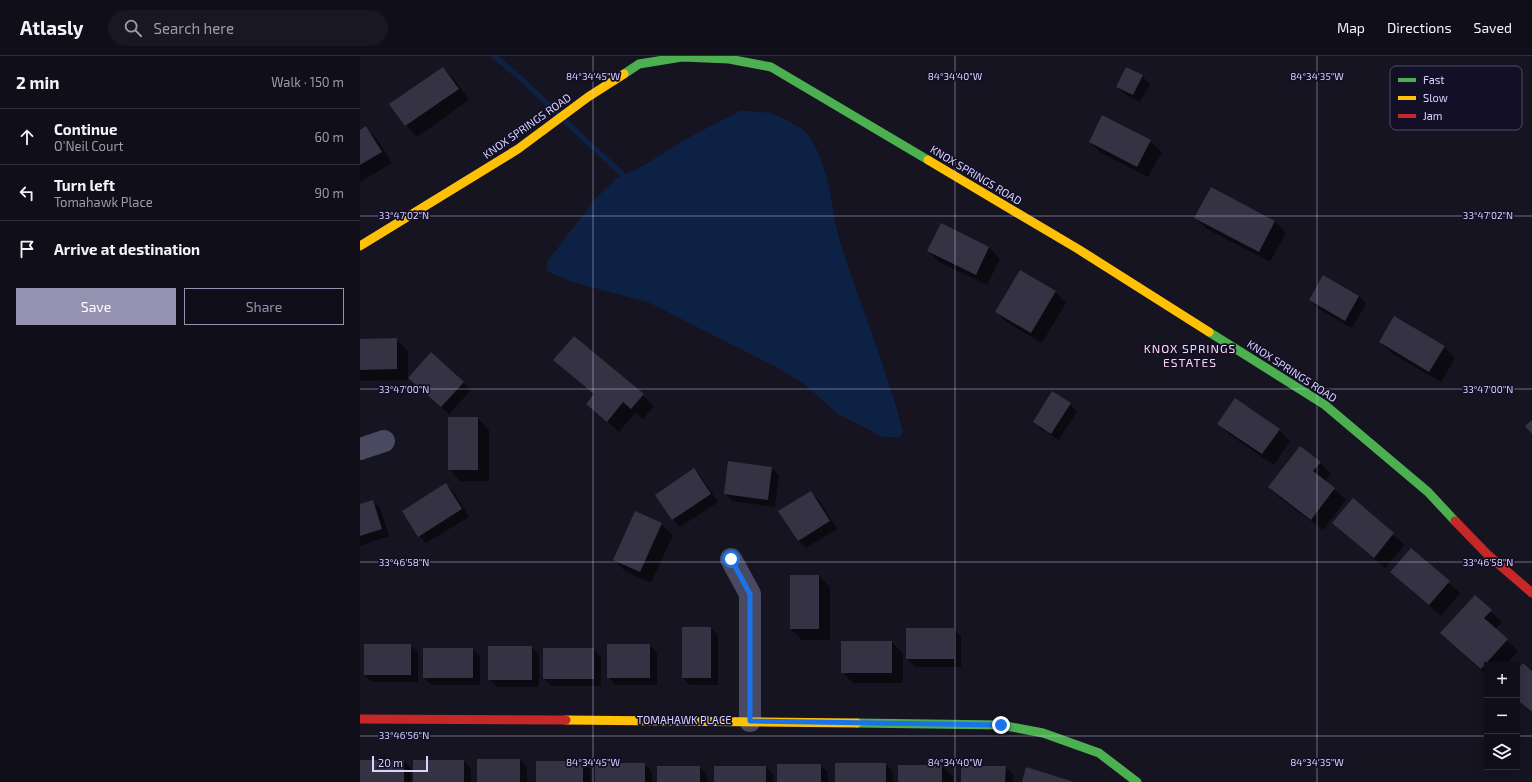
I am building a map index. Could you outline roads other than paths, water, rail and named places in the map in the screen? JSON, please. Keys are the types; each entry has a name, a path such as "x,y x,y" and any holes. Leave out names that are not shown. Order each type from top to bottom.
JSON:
{"street":[{"name":"KNOX SPRINGS ROAD","path":"360,246 518,149 588,97 639,64 682,58 729,59 771,68 1078,249 1325,405 1428,492 1487,554 1532,592"},
{"path":"360,449 384,441"},
{"path":"731,559 750,594 750,721"},
{"name":"TOMAHAWK PLACE","path":"360,719 750,721 1001,725 1043,733 1099,753 1137,782"}],"water":[{"path":"740,111 761,112 779,116 804,130 814,144 825,173 842,248 897,409 903,432 900,437 883,437 838,414 804,384 778,368 650,303 569,281 547,271 547,262 595,199 617,178 643,166 684,140"}],"waterway":[{"path":"494,56 517,75 558,114"},
{"path":"564,120 622,174"}],"district":[{"name":"KNOX SPRINGS ESTATES","path":"1190,356"}]}
